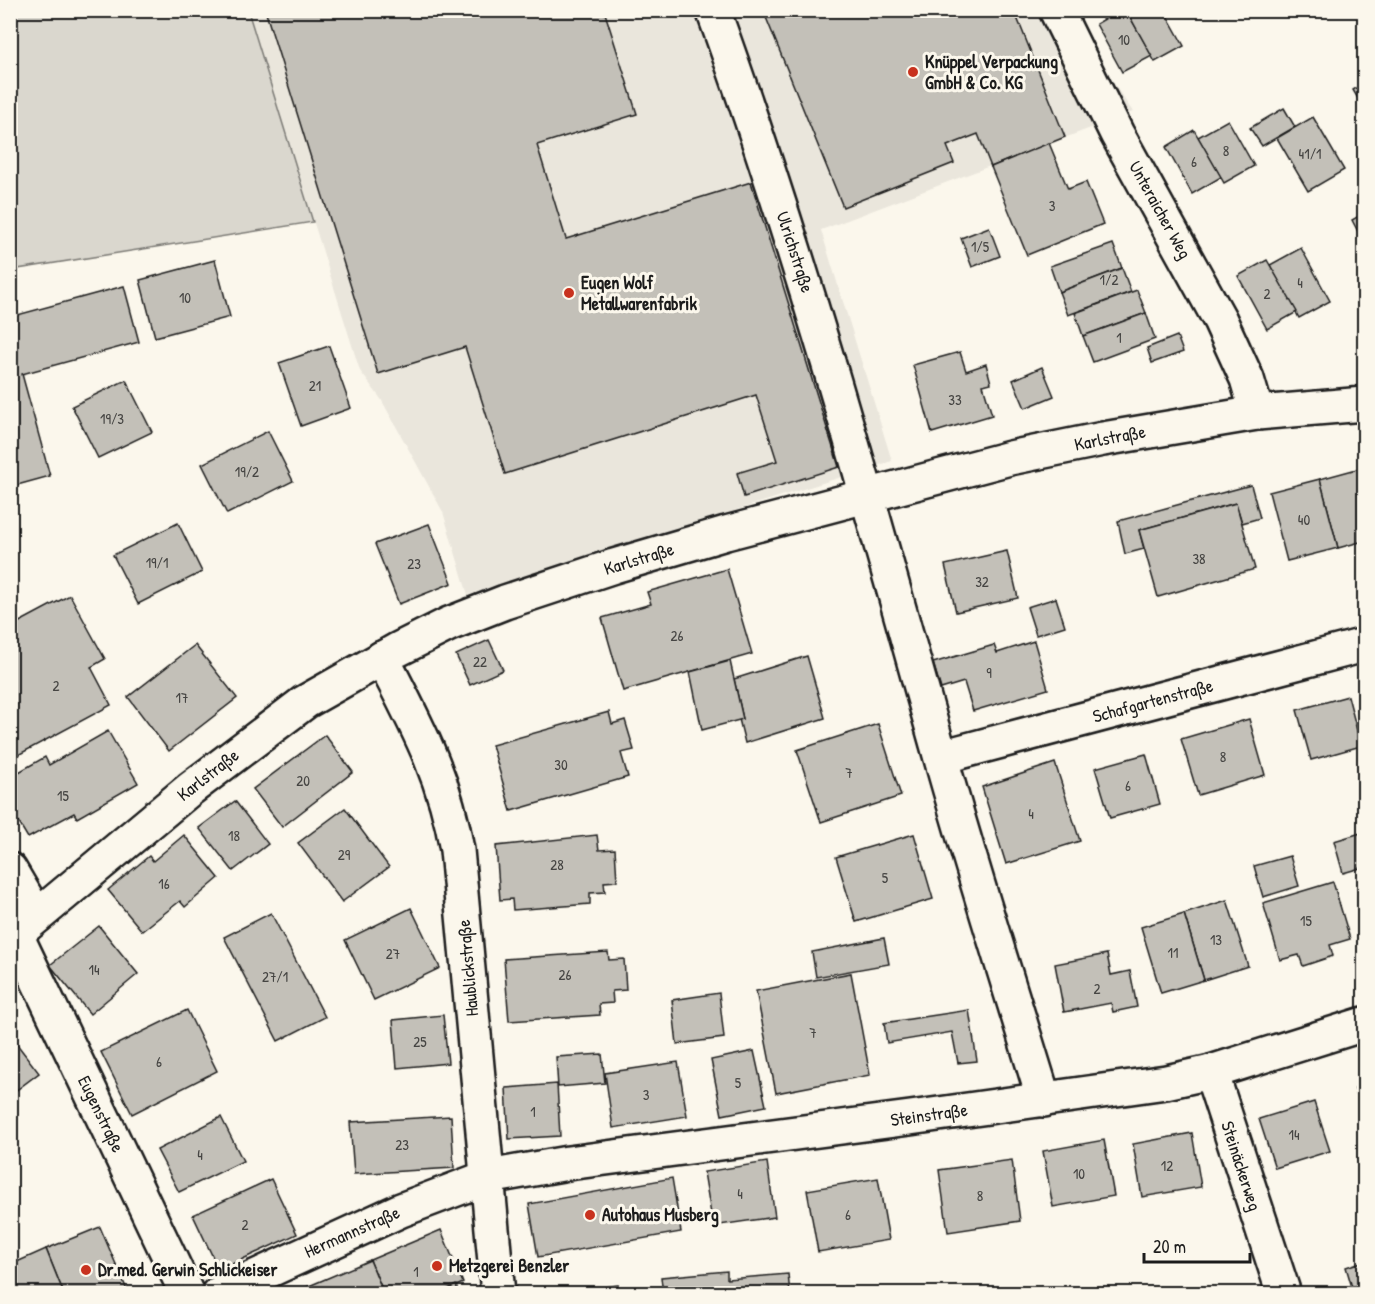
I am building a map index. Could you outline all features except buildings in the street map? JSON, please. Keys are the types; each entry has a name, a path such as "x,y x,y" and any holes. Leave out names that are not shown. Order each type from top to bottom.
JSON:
{"street":[{"name":"Ulrichstraße","path":"713,10 780,205 826,349 868,496"},
{"name":"Unteraicher Weg","path":"1056,10 1117,134 1220,320 1247,379 1257,413"},
{"name":"Karlstraße","path":"21,930 136,832 305,702 382,658 449,624 505,602 555,584 726,533 1010,458 1103,439 1257,413 1365,404"},
{"path":"868,496 941,758 1044,1100"},
{"name":"Schafgartenstraße","path":"941,758 1365,645"},
{"name":"Haublickstraße","path":"382,658 429,751 452,819 457,850 498,1293"},
{"name":"Eugenstraße","path":"10,870 21,930 187,1293"},
{"name":"Steinstraße","path":"488,1177 568,1163 1124,1089 1211,1072 1365,1024"},
{"name":"Steinäckerweg","path":"1211,1072 1284,1293"},
{"name":"Hermannstraße","path":"218,1293 401,1210 488,1177"}],"shaded area":[{"path":"11,10 248,11 313,222 11,270"},
{"path":"248,11 1064,11 1133,112 821,230 892,461 468,595 443,512 381,399 360,371"}],"place":[{"name":"Knüppel Verpackung GmbH & Co. KG","path":"913,72"},
{"name":"Eugen Wolf Metallwarenfabrik","path":"569,293"},
{"name":"Autohaus Musberg","path":"590,1215"},
{"name":"Metzgerei Benzler","path":"437,1266"},
{"name":"Dr.med. Gerwin Schlickeiser","path":"86,1270"}]}
